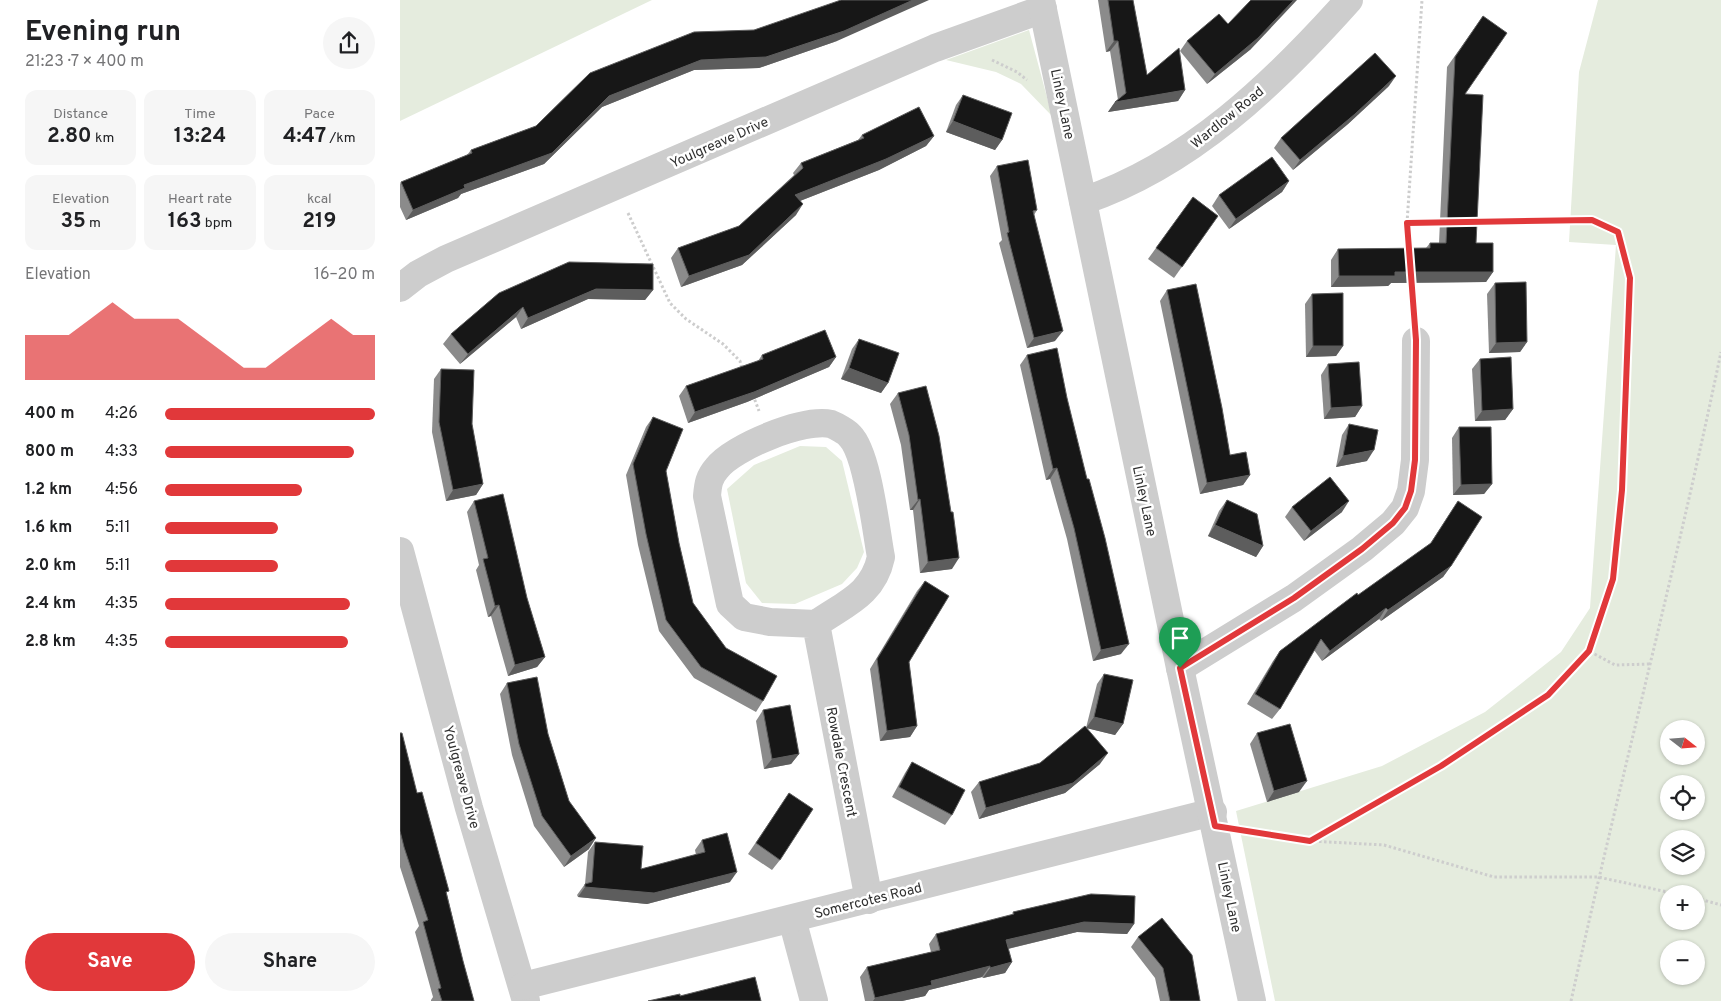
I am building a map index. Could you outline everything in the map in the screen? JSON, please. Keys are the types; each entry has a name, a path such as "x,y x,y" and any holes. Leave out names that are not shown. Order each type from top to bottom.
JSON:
{"street":[{"name":"Wardlow Road","path":"1083,201 1115,190 1166,164 1219,127 1319,33 1349,0"},
{"name":"Linley Lane","path":"1042,4 1180,668 1252,1001"},
{"name":"Youlgreave Drive","path":"400,288 418,274 446,259 935,48 1042,4"},
{"path":"1180,668 1294,598 1362,549 1393,523 1405,508 1411,491 1415,460 1416,340"},
{"path":"832,424 851,437 863,462 880,557 878,571 865,592 816,624 771,622 744,617 730,604 707,496 708,480 718,466 768,435 811,425 832,424"},
{"name":"Youlgreave Drive","path":"400,551 470,808 524,993"},
{"name":"Rowdale Crescent","path":"816,624 869,900"},
{"name":"Somercotes Road","path":"524,993 792,919 1214,819"},
{"path":"792,919 814,1001"}],"path":[{"path":"1410,262 1407,223 1422,0"},
{"path":"991,60 1017,72 1032,84"},
{"path":"616,187 670,303 686,319 723,344 740,361 743,370"},
{"path":"1310,841 1441,766 1548,695 1589,651 1613,579 1622,490 1630,278 1618,232 1592,220 1465,222"},
{"path":"1407,223 1446,222"},
{"path":"1410,272 1416,340"},
{"path":"1572,1001 1598,877 1651,664 1721,352"},
{"path":"750,389 761,416"},
{"path":"1589,651 1615,665 1651,664"},
{"path":"1214,819 1310,841 1384,845 1494,877 1598,877 1660,890"},
{"path":"1705,901 1721,905"}],"shaded area":[{"path":"400,0 652,0 400,121"},
{"path":"1598,0 1721,0 1721,1001 1275,1001 1236,811 1382,766 1485,712 1561,652 1590,608 1616,245 1569,242 1579,72"},
{"path":"1029,30 1052,116 1021,84 996,72 946,60"},
{"path":"800,446 826,447 842,461 864,552 857,568 842,584 795,604 762,603 746,583 727,489 754,465"}],"building":[{"path":"841,0 913,0 844,31 766,57 701,60 609,96 552,153 464,185 465,188 413,210 401,182 472,153 471,150 536,126 590,73 694,32 754,30"},
{"path":"1108,0 1133,0 1147,75 1179,48 1185,90 1115,102 1126,93 1118,41 1114,41"},
{"path":"1251,0 1294,0 1258,38 1215,74 1187,41 1219,14 1228,24"},
{"path":"1483,16 1507,33 1465,94 1483,95 1476,243 1493,243 1493,272 1395,272 1395,276 1339,276 1338,249 1430,248 1430,243 1446,243 1455,57"},
{"path":"1375,53 1396,76 1355,114 1300,160 1281,138"},
{"path":"963,95 1012,113 1002,140 953,121"},
{"path":"919,107 934,136 886,159 795,195 803,204 749,255 689,276 678,248 739,226 803,168 801,163 864,138 862,135"},
{"path":"1272,157 1289,181 1236,219 1219,195"},
{"path":"1028,160 1037,210 1033,211 1063,331 1034,338 1007,233 1009,232 997,166"},
{"path":"1193,197 1218,216 1182,267 1156,248"},
{"path":"569,262 653,264 653,290 596,289 528,318 523,307 468,354 451,334 499,293"},
{"path":"1526,282 1527,342 1496,343 1495,283"},
{"path":"1196,284 1230,455 1246,452 1250,475 1207,483 1167,290"},
{"path":"1343,293 1343,346 1313,346 1312,294"},
{"path":"825,330 836,357 754,392 695,412 686,386 763,359 762,355"},
{"path":"859,339 899,353 888,383 849,368"},
{"path":"1057,348 1067,398 1087,479 1089,479 1105,538 1129,644 1101,650 1074,528 1057,468 1053,469 1027,355"},
{"path":"1511,357 1513,409 1482,411 1480,359"},
{"path":"1359,362 1362,406 1331,408 1328,364"},
{"path":"441,369 474,370 472,424 483,484 453,490 439,422"},
{"path":"926,386 939,436 951,512 953,512 959,558 928,562 909,435 898,393"},
{"path":"653,417 683,429 666,471 679,543 693,603 726,648 777,676 763,701 701,667 666,620 646,534 633,464"},
{"path":"1349,424 1378,430 1374,450 1343,456"},
{"path":"1459,427 1491,427 1492,484 1461,485"},
{"path":"1330,477 1349,501 1311,531 1292,507"},
{"path":"503,494 527,598 545,657 515,665 499,605 495,606 483,559 488,558 474,501"},
{"path":"1227,500 1257,514 1263,546 1215,525"},
{"path":"1458,501 1482,517 1451,566 1388,610 1386,608 1330,651 1321,639 1280,709 1255,694 1280,651 1357,593 1358,595 1431,543"},
{"path":"925,581 949,596 909,662 917,726 887,731 877,659"},
{"path":"1104,674 1133,680 1123,724 1094,717"},
{"path":"537,677 548,734 569,801 596,838 571,856 542,816 519,744 507,683"},
{"path":"790,705 799,754 772,759 763,710"},
{"path":"1290,724 1307,781 1274,791 1257,733"},
{"path":"1085,726 1108,753 1073,783 986,808 979,782 1040,763"},
{"path":"400,733 402,733 417,793 422,792 449,891 446,892 474,1001 442,1001 438,989 441,988 423,922 428,920 400,831"},
{"path":"912,762 965,790 952,815 899,787"},
{"path":"789,793 813,809 780,860 756,843"},
{"path":"727,833 737,872 654,893 585,887 585,884 592,882 595,842 643,846 641,869 705,852 702,840"},
{"path":"1091,894 1135,896 1134,924 1084,922 1006,940 1012,962 931,981 932,985 875,998 867,967 940,950 936,934 1014,914 1013,912"},
{"path":"1162,918 1192,955 1200,1001 1170,1001 1163,968 1138,937"},
{"path":"755,977 761,1001 648,1001 680,994 680,996"}],"route":[{"path":"1592,220 1618,232 1630,278 1622,490 1613,579 1589,651 1548,695 1441,766 1310,841 1215,826 1180,668 1294,598 1362,549 1393,523 1405,508 1411,491 1415,460 1416,340 1407,223 1592,220"}]}
